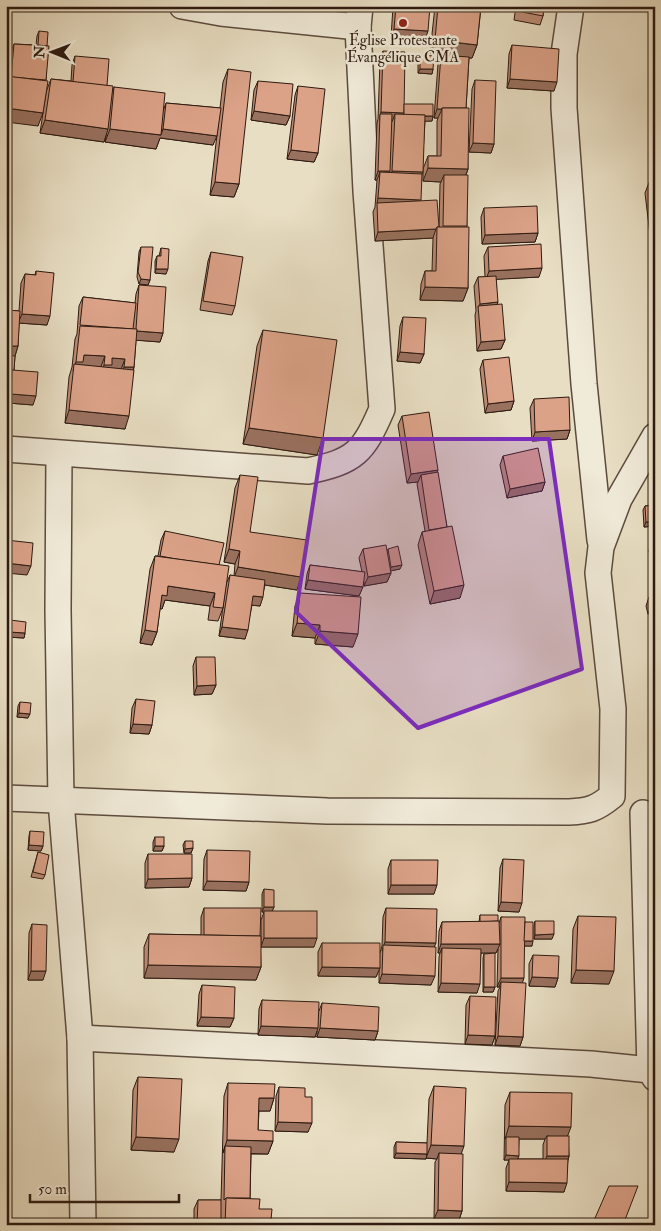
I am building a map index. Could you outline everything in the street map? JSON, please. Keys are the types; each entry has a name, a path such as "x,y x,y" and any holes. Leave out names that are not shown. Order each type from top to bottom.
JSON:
{"street":[{"path":"6,449 308,471 332,466 353,456 370,436 382,409 366,192 359,17 221,13 182,6"},
{"path":"571,6 564,54 564,108 584,384 601,547 598,573 613,709 612,796 600,806 588,811"},
{"path":"601,547 619,499 655,436"},
{"path":"60,454 58,610 61,801 80,1038 83,1225"},
{"path":"6,798 327,811 588,811 649,813 652,1074 591,1064 80,1038"}],"highlighted area":[{"path":"323,439 549,439 582,669 418,728 296,612"}],"building":[{"path":"396,6 430,6 428,31 394,29"},
{"path":"438,6 481,6 477,45 435,40"},
{"path":"518,6 544,6 543,16 517,11"},
{"path":"39,31 48,32 47,46 38,45"},
{"path":"14,44 49,46 46,80 11,77"},
{"path":"512,45 559,49 557,82 510,79"},
{"path":"383,51 405,52 404,113 381,112"},
{"path":"420,55 434,56 433,69 420,69"},
{"path":"441,55 469,57 466,108 437,109"},
{"path":"75,56 109,59 107,86 73,82"},
{"path":"228,69 251,72 239,184 215,182"},
{"path":"6,76 48,81 43,113 6,108"},
{"path":"51,79 113,86 108,129 45,120"},
{"path":"475,80 496,81 494,144 473,143"},
{"path":"258,81 293,84 290,116 254,111"},
{"path":"298,86 325,89 318,153 291,150"},
{"path":"114,87 165,93 161,135 110,129"},
{"path":"166,103 221,108 217,136 163,129"},
{"path":"404,104 433,104 433,116 404,115"},
{"path":"442,108 469,108 468,169 428,168 428,156 441,156"},
{"path":"380,114 392,114 390,171 378,171"},
{"path":"395,114 425,115 423,172 392,171"},
{"path":"655,116 655,174 654,174"},
{"path":"380,172 422,174 421,200 378,198"},
{"path":"444,175 468,175 467,226 443,226"},
{"path":"655,179 655,223 650,180"},
{"path":"437,200 439,227 436,229 378,232 377,203"},
{"path":"537,206 538,233 485,235 484,208"},
{"path":"437,227 469,227 468,288 425,287 425,271 436,271"},
{"path":"541,244 542,268 489,271 488,247"},
{"path":"141,247 153,247 150,280 141,279 138,272"},
{"path":"161,248 169,249 168,269 156,269 157,256 161,256"},
{"path":"211,252 243,257 235,306 203,301"},
{"path":"36,271 54,273 50,316 22,314 25,274 36,275"},
{"path":"496,276 498,302 480,304 478,277"},
{"path":"139,285 166,287 163,333 137,331 136,329"},
{"path":"83,297 136,303 133,329 80,325"},
{"path":"502,304 505,340 481,342 478,306"},
{"path":"6,310 20,311 18,346 6,346"},
{"path":"403,317 426,318 424,354 400,352"},
{"path":"80,326 137,329 134,367 124,367 125,359 112,358 112,365 104,365 105,356 84,355 83,362 76,362"},
{"path":"263,330 337,340 323,438 249,428"},
{"path":"6,355 15,356 14,370 11,373 7,373"},
{"path":"509,357 514,401 488,404 483,360"},
{"path":"74,364 134,370 129,416 69,410"},
{"path":"12,370 38,372 36,396 11,394"},
{"path":"569,397 570,430 535,432 534,399"},
{"path":"429,412 438,470 411,474 402,416"},
{"path":"538,448 545,482 510,489 503,456"},
{"path":"438,472 447,527 429,530 421,475"},
{"path":"240,475 258,477 250,532 307,540 301,577 238,567 240,551 229,549"},
{"path":"655,505 655,522 646,522 645,506"},
{"path":"452,526 464,585 434,591 422,532"},
{"path":"165,531 224,543 219,565 160,556"},
{"path":"6,540 33,543 31,566 6,563"},
{"path":"386,545 391,573 368,577 363,549"},
{"path":"655,545 655,568 650,546"},
{"path":"398,546 402,565 391,567 388,549"},
{"path":"155,556 229,566 223,608 213,607 215,593 168,586 167,596 162,595 157,632 145,630"},
{"path":"310,565 365,572 363,587 308,580"},
{"path":"230,575 265,580 263,597 253,596 248,630 222,627"},
{"path":"300,593 361,597 358,634 320,631 320,625 297,623"},
{"path":"655,595 655,605 651,605 649,597"},
{"path":"10,620 26,622 25,633 9,632"},
{"path":"196,657 215,657 216,685 197,686"},
{"path":"136,699 155,701 152,725 133,724"},
{"path":"20,702 31,703 30,714 19,713"},
{"path":"30,831 44,832 43,846 29,845"},
{"path":"155,837 164,837 164,846 155,846"},
{"path":"185,841 193,841 193,848 185,849"},
{"path":"207,850 250,851 249,882 207,881"},
{"path":"38,852 49,855 45,875 33,872"},
{"path":"148,854 192,854 192,878 148,879"},
{"path":"503,859 524,860 522,903 501,902"},
{"path":"391,860 438,860 437,885 391,885"},
{"path":"264,889 274,890 274,907 264,907"},
{"path":"204,908 261,908 260,936 204,935"},
{"path":"386,908 437,909 436,943 385,942"},
{"path":"264,911 317,911 317,938 264,938"},
{"path":"480,915 498,915 498,921 480,922"},
{"path":"578,916 616,917 614,971 576,970"},
{"path":"501,917 525,917 524,978 501,978"},
{"path":"499,921 500,944 441,944 442,922"},
{"path":"535,921 554,921 554,934 535,935"},
{"path":"525,922 533,922 533,941 524,941"},
{"path":"32,924 47,925 46,971 31,971"},
{"path":"149,934 261,936 261,967 148,965"},
{"path":"322,943 380,943 380,968 322,967"},
{"path":"383,945 436,947 435,976 382,974"},
{"path":"442,948 481,949 480,984 441,983"},
{"path":"495,953 495,987 484,987 484,954"},
{"path":"533,955 559,956 558,978 532,977"},
{"path":"501,982 526,983 523,1037 498,1036"},
{"path":"202,985 235,987 234,1018 201,1017"},
{"path":"470,996 496,997 495,1036 468,1035"},
{"path":"262,1000 319,1002 318,1028 261,1026"},
{"path":"322,1003 379,1007 378,1031 320,1028"},
{"path":"138,1077 182,1079 179,1139 136,1137"},
{"path":"228,1083 275,1084 274,1098 259,1098 258,1130 273,1131 273,1141 227,1140"},
{"path":"434,1086 466,1088 464,1146 431,1145"},
{"path":"279,1087 305,1088 305,1097 312,1097 312,1123 278,1122"},
{"path":"510,1092 572,1093 571,1127 509,1126"},
{"path":"547,1136 569,1136 569,1156 547,1156"},
{"path":"506,1137 519,1137 519,1156 506,1155"},
{"path":"396,1142 427,1143 427,1154 396,1153"},
{"path":"225,1146 251,1147 250,1198 226,1198 224,1200"},
{"path":"439,1153 463,1154 462,1211 438,1210"},
{"path":"509,1159 568,1159 567,1183 509,1182"},
{"path":"609,1186 638,1186 623,1225 592,1225"},
{"path":"226,1198 260,1199 259,1209 272,1209 271,1220 258,1220 258,1225 225,1225"},
{"path":"198,1200 221,1200 221,1225 197,1225"}],"place":[{"name":"Église Protestante Évangélique CMA","path":"403,23"}]}
